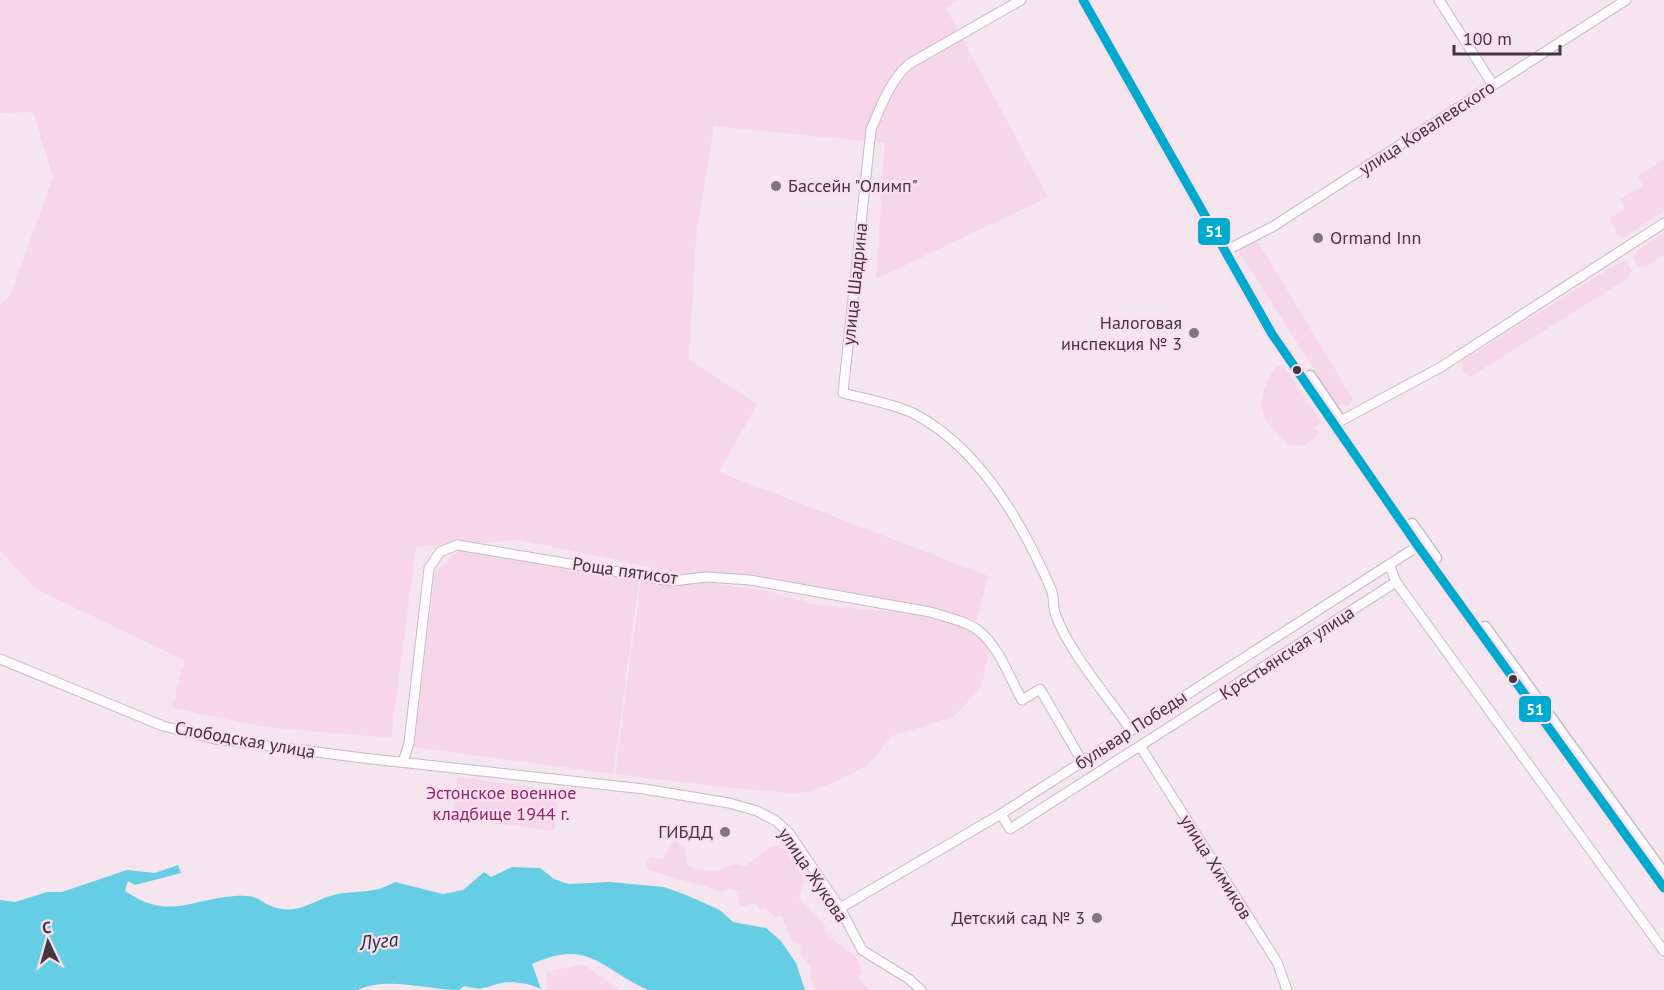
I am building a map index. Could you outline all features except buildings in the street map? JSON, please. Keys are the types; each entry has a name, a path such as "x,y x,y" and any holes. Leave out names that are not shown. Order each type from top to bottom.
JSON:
{"main road":[{"path":"1083,0 1227,250"},
{"path":"1090,0 1272,334 1664,874"},
{"path":"1338,422 1418,546 1664,888"}],"street":[{"name":"улица Шадрина","path":"1021,0 909,64 895,78 885,96 871,129 843,393 889,404 913,414 945,434 981,470 1012,516 1038,562 1053,593 1055,615 1080,658 1131,730"},
{"path":"1439,0 1493,85"},
{"name":"улица Ковалевского","path":"1227,250 1272,227 1626,0"},
{"path":"1338,422 1441,367 1664,223"},
{"name":"Роща пятисот","path":"403,762 409,743 429,568 440,552 457,544 672,581 706,577 750,580 930,612 957,620 979,631 993,647 1022,700 1040,689 1082,761"},
{"name":"бульвар Победы","path":"840,908 1001,814 1418,546"},
{"path":"1390,566 1396,582 1664,951"},
{"name":"Крестьянская улица","path":"1001,814 1010,829 1396,582"},
{"name":"Слободская улица","path":"0,659 114,708 192,733 502,773"},
{"name":"улица Химиков","path":"1140,746 1277,963 1287,990"},
{"name":"улица Жукова","path":"502,773 542,776 698,797 757,811 776,821 789,833 840,908 862,950 909,979 921,990"}],"green space":[{"path":"0,0 959,0 946,8 1048,197 876,279 885,143 714,126 696,239 689,359 757,404 719,472 988,576 977,620 750,580 677,573 520,540 416,547 391,738 265,727 172,708 184,660 36,589 0,551 0,305 10,296 53,177 33,112 0,113"},
{"path":"1664,160 1664,211 1623,238 1617,234 1610,218 1625,209 1620,199 1643,186 1638,176"},
{"path":"1664,233 1664,255 1646,266 1638,267 1633,257 1636,251"},
{"path":"1255,237 1353,399 1349,406 1338,404 1332,397 1239,252 1243,244"},
{"path":"1625,262 1632,271 1628,278 1470,377 1462,373 1462,361 1618,263"},
{"path":"1279,365 1285,368 1321,422 1315,427 1320,434 1305,445 1290,446 1270,426 1262,412 1262,395 1269,376"},
{"path":"461,548 639,581 613,774 414,747 435,572"},
{"path":"641,581 675,585 705,582 772,592 810,604 905,613 942,620 979,634 990,650 981,688 954,716 892,736 869,764 840,780 807,792 792,793 722,787 615,774"},
{"name":"Эстонское военное кладбище 1944 г.","path":"458,777 558,791 555,831 452,817"},
{"path":"675,842 685,847 687,865 704,871 722,869 733,864 744,867 772,846 784,848 804,879 799,900 825,926 826,934 855,956 863,973 858,978 870,990 816,990 810,977 811,968 800,954 801,945 791,939 782,916 775,917 765,908 759,909 754,903 742,906 738,900 740,892 730,888 723,892 649,870 645,864 650,857 663,859 670,844"},
{"path":"583,964 619,990 547,990 547,972"}],"water":[{"name":"Луга","path":"178,865 181,873 135,885 128,881 125,891 154,905 167,907 219,898 250,896 277,908 294,909 330,896 374,890 395,882 443,894 463,890 484,872 491,877 512,867 540,868 554,879 568,884 610,882 664,887 720,910 733,922 766,928 781,941 796,963 805,990 648,990 594,959 568,954 532,964 541,989 507,982 481,988 464,986 459,990 382,984 358,990 0,990 0,900 15,902 47,892 62,892 127,870 155,873"}],"transit line":[{"name":"51","path":"1083,0 1272,334 1418,546 1664,888"}],"place":[{"name":"Бассейн \"Олимп\"","path":"776,186"},
{"name":"Ormand Inn","path":"1318,238"},
{"name":"Налоговая инспекция № 3","path":"1194,333"},
{"name":"ГИБДД","path":"725,832"},
{"name":"Детский сад № 3","path":"1097,918"}]}
